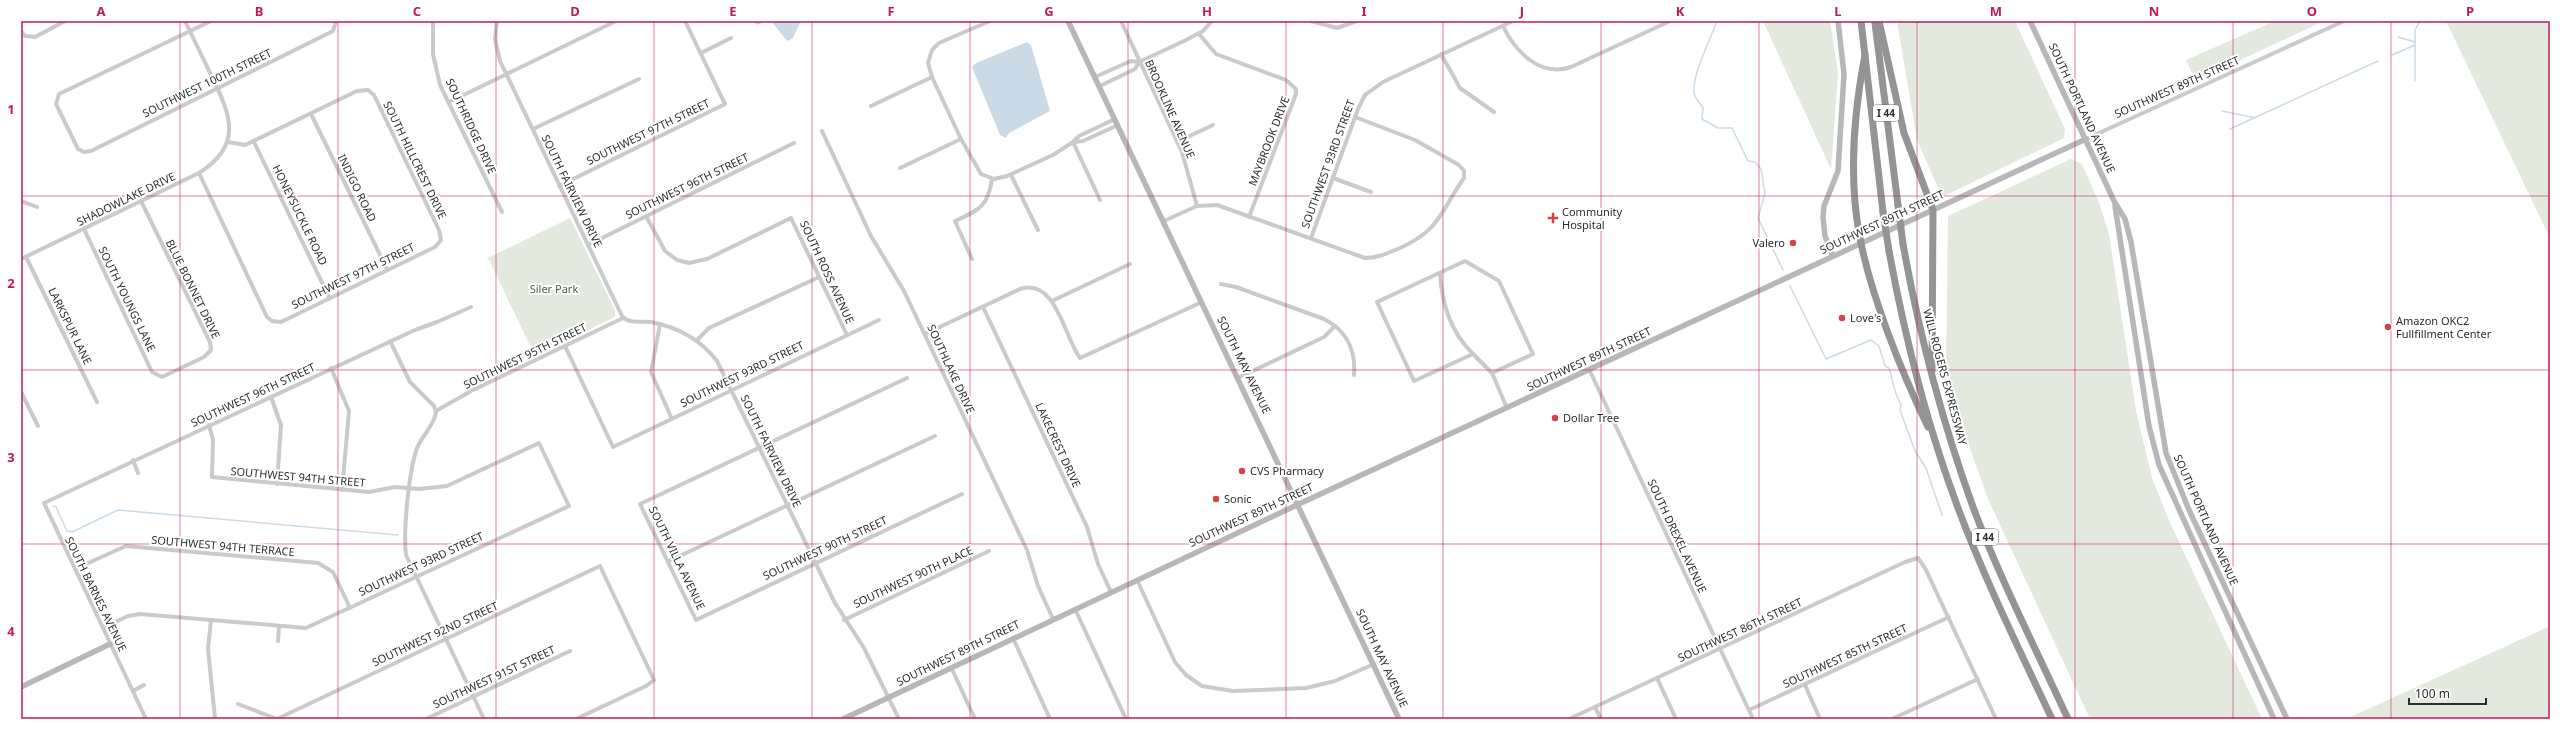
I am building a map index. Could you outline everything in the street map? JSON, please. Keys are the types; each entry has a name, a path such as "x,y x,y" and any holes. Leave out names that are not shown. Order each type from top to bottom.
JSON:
{"highway":[{"name":"I 44","path":"1861,21 1883,212 1889,251 1908,344 1937,447 1977,558 2052,719"},
{"name":"WILL ROGERS EXPRESSWAY","path":"1875,21 1903,244 1932,377 1954,451 1987,541 2068,719"},
{"path":"1879,21 1902,125 1933,210 1934,346 1932,377"},
{"path":"1865,56 1859,86 1854,178 1861,243 1874,289 1907,381 1937,447"}],"main road":[{"name":"SOUTH MAY AVENUE","path":"1068,21 1299,504 1399,719"},
{"path":"1833,256 1824,236 1823,217 1824,206 1837,179 1838,171 1844,74 1838,21"},
{"name":"SOUTH PORTLAND AVENUE","path":"2030,21 2115,203 2125,219 2131,242 2166,454 2184,498 2287,719"},
{"name":"SOUTHWEST 89TH STREET","path":"843,719 1299,504 2086,139"},
{"name":"SOUTH PORTLAND AVENUE","path":"2115,203 2149,426 2156,457 2166,485 2274,719"},
{"path":"21,688 110,644"}],"street":[{"path":"21,31 26,37 35,37 65,21"},
{"path":"185,21 218,89 229,116 228,142 243,146 311,114"},
{"path":"190,31 211,21"},
{"name":"SOUTHWEST 100TH STREET","path":"190,31 61,93 56,100 76,147 84,152 91,151 333,31 336,26 336,21"},
{"name":"SOUTHRIDGE DRIVE","path":"433,21 432,38 434,64 448,102 502,212"},
{"name":"SOUTH FAIRVIEW DRIVE","path":"497,21 496,48 506,74 558,186 623,318 628,321 660,324 682,332 696,341 717,361 815,563 844,620 864,648 899,719"},
{"path":"448,102 617,21"},
{"path":"685,21 700,52 731,38"},
{"path":"990,21 935,46 930,52 928,63 932,77 977,171 992,179 1011,175 1073,142 1079,136 1117,122"},
{"name":"BROOKLINE AVENUE","path":"1121,21 1177,142 1197,206"},
{"path":"1095,77 1131,61 1139,62 1199,34 1212,21"},
{"path":"1311,21 1337,28 1357,21"},
{"name":"SOUTHWEST 93RD STREET","path":"1311,238 1355,117 1364,98 1375,86 1513,21"},
{"path":"1504,26 1513,45 1520,53 1544,67 1556,70 1571,67 1670,21"},
{"name":"SOUTHWEST 89TH STREET","path":"2086,139 2344,21"},
{"name":"MAYBROOK DRIVE","path":"1199,34 1216,54 1290,82 1296,89 1296,94 1250,217"},
{"name":"SOUTHWEST 97TH STREET","path":"558,186 725,104 700,52"},
{"path":"1441,54 1460,88 1494,112"},
{"path":"1100,86 1135,69 1139,62"},
{"path":"871,106 932,77"},
{"path":"533,130 639,79"},
{"name":"SOUTH HILLCREST DRIVE","path":"311,114 357,91 368,90 374,95 439,230 440,241"},
{"name":"INDIGO ROAD","path":"311,114 387,269"},
{"path":"1164,221 1197,206 1217,205 1365,258 1390,252 1418,239 1432,228 1464,178 1464,171 1459,165 1415,140 1355,117"},
{"path":"1177,142 1213,125"},
{"name":"SOUTHLAKE DRIVE","path":"822,131 874,242 904,291 1028,550 1038,586 1054,619"},
{"path":"900,168 961,139"},
{"name":"SHADOWLAKE DRIVE","path":"21,259 199,173 213,163 228,142"},
{"name":"HONEYSUCKLE ROAD","path":"254,142 329,297"},
{"path":"1073,142 1100,200"},
{"name":"SOUTHWEST 96TH STREET","path":"588,245 794,143"},
{"name":"SOUTHWEST 97TH STREET","path":"199,173 267,317 272,321 280,322 434,247 440,241"},
{"path":"1011,175 1038,230"},
{"path":"1333,178 1371,192"},
{"path":"972,259 955,221 982,207 988,198 992,179"},
{"path":"21,201 37,207"},
{"name":"BLUE BONNET DRIVE","path":"141,201 211,345 210,352 204,357 164,376 156,376"},
{"name":"SOUTH ROSS AVENUE","path":"646,216 665,251 677,260 689,263 707,258 791,218 847,335"},
{"name":"SOUTH YOUNGS LANE","path":"84,229 151,369 156,376"},
{"name":"LARKSPUR LANE","path":"26,257 97,402"},
{"path":"1473,354 1414,381 1377,302 1465,261 1499,281 1533,354 1492,373"},
{"path":"1052,301 1130,264"},
{"path":"1440,272 1442,299 1448,317 1462,343 1492,373 1506,408"},
{"path":"696,341 708,329 819,276"},
{"path":"1221,284 1236,287 1324,319 1335,326 1344,334 1353,349 1354,375"},
{"path":"925,334 1027,287 1043,291 1052,301 1080,358 1202,302"},
{"name":"SOUTHWEST 96TH STREET","path":"44,503 331,368 471,307"},
{"name":"LAKECREST DRIVE","path":"983,307 1087,527 1098,564 1111,592"},
{"name":"SOUTHWEST 95TH STREET","path":"436,411 471,391 623,318"},
{"name":"SOUTHWEST 93RD STREET","path":"565,346 613,447 879,320"},
{"path":"660,324 651,372 672,418"},
{"path":"1238,378 1324,337 1335,326"},
{"path":"390,341 410,382 432,404 436,411 435,419 426,431 415,454 410,488 406,550 416,578 484,719"},
{"path":"331,368 349,411 342,490"},
{"name":"SOUTH DREXEL AVENUE","path":"1589,369 1753,719"},
{"path":"760,447 907,378"},
{"path":"21,392 38,426"},
{"path":"270,397 281,425 277,484"},
{"name":"SOUTHWEST 94TH STREET","path":"209,425 213,440 212,477 369,492 395,487 430,489 447,486 539,443 569,506"},
{"path":"669,561 935,436"},
{"name":"SOUTH VILLA AVENUE","path":"696,620 669,561 640,504 760,447"},
{"path":"133,460 138,473"},
{"name":"SOUTHWEST 90TH STREET","path":"696,620 962,494"},
{"name":"SOUTH BARNES AVENUE","path":"44,503 146,719"},
{"name":"SOUTHWEST 93RD STREET","path":"103,628 137,614 279,627 306,628 569,506"},
{"name":"SOUTHWEST 94TH TERRACE","path":"75,569 126,546 318,564 333,572 350,608"},
{"name":"SOUTHWEST 90TH PLACE","path":"844,620 989,551"},
{"name":"SOUTHWEST 86TH STREET","path":"1569,719 1905,562 1918,558 1926,568 1949,617"},
{"name":"SOUTHWEST 92ND STREET","path":"277,719 600,566 654,680 646,686 576,719"},
{"path":"1137,580 1172,656 1191,679 1215,690 1295,690 1334,681 1374,664"},
{"path":"1075,609 1126,719"},
{"path":"1949,617 1996,719"},
{"name":"SOUTHWEST 85TH STREET","path":"1749,710 1949,617"},
{"path":"210,620 208,649 213,718"},
{"path":"278,641 279,627"},
{"path":"1013,638 1050,719"},
{"name":"SOUTHWEST 91ST STREET","path":"426,719 570,651"},
{"path":"951,667 975,719"},
{"path":"1657,678 1676,719"},
{"path":"1892,719 1978,679"},
{"path":"133,691 144,685"},
{"path":"1805,685 1820,719"},
{"path":"238,704 277,719"},
{"path":"1595,707 1601,719"}],"green space":[{"path":"1763,21 1830,21 1838,73 1831,169"},
{"path":"1897,21 2015,21 2065,129 2064,138 1942,197 1917,140"},
{"path":"2275,21 2324,21 2208,75 2206,74 2198,77 2193,75 2186,60"},
{"path":"2446,21 2550,21 2550,238"},
{"path":"2071,159 2082,164 2100,205 2109,234 2136,411 2152,478 2171,525 2262,719 2090,719 1988,499 1963,429 1946,370 1948,216"},
{"name":"Siler Park","path":"570,218 615,310 615,317 535,356 488,258"},
{"path":"2550,626 2550,719 2346,719"}],"water":[{"path":"753,21 766,21 757,25"},
{"path":"766,21 801,21 793,38 787,41 772,22"},
{"path":"1027,42 1031,45 1050,111 1009,133 1006,138 1000,135 972,67 976,63"}],"waterway":[{"path":"1717,21 1702,56 1694,85 1694,94 1703,108 1702,119 1718,128 1732,128 1748,161 1755,162 1761,169 1765,193 1758,218 1783,270"},
{"path":"2415,81 2415,30 2420,21"},
{"path":"2398,37 2415,42"},
{"path":"2392,55 2415,45"},
{"path":"2230,129 2378,61"},
{"path":"2222,111 2256,118"},
{"path":"1790,286 1826,359 1871,340 1879,346 1885,366 1889,368 1895,392 1901,404 1900,410 1915,451 1926,468 1942,515"},
{"path":"53,506 56,507 67,531 72,532 118,510 398,535"}],"place":[{"name":"Community Hospital","path":"1553,218"},
{"name":"Valero","path":"1793,243"},
{"name":"Love's","path":"1842,318"},
{"name":"Amazon OKC2 Fullfillment Center","path":"2388,327"},
{"name":"Dollar Tree","path":"1555,418"},
{"name":"CVS Pharmacy","path":"1242,471"},
{"name":"Sonic","path":"1216,499"}]}
